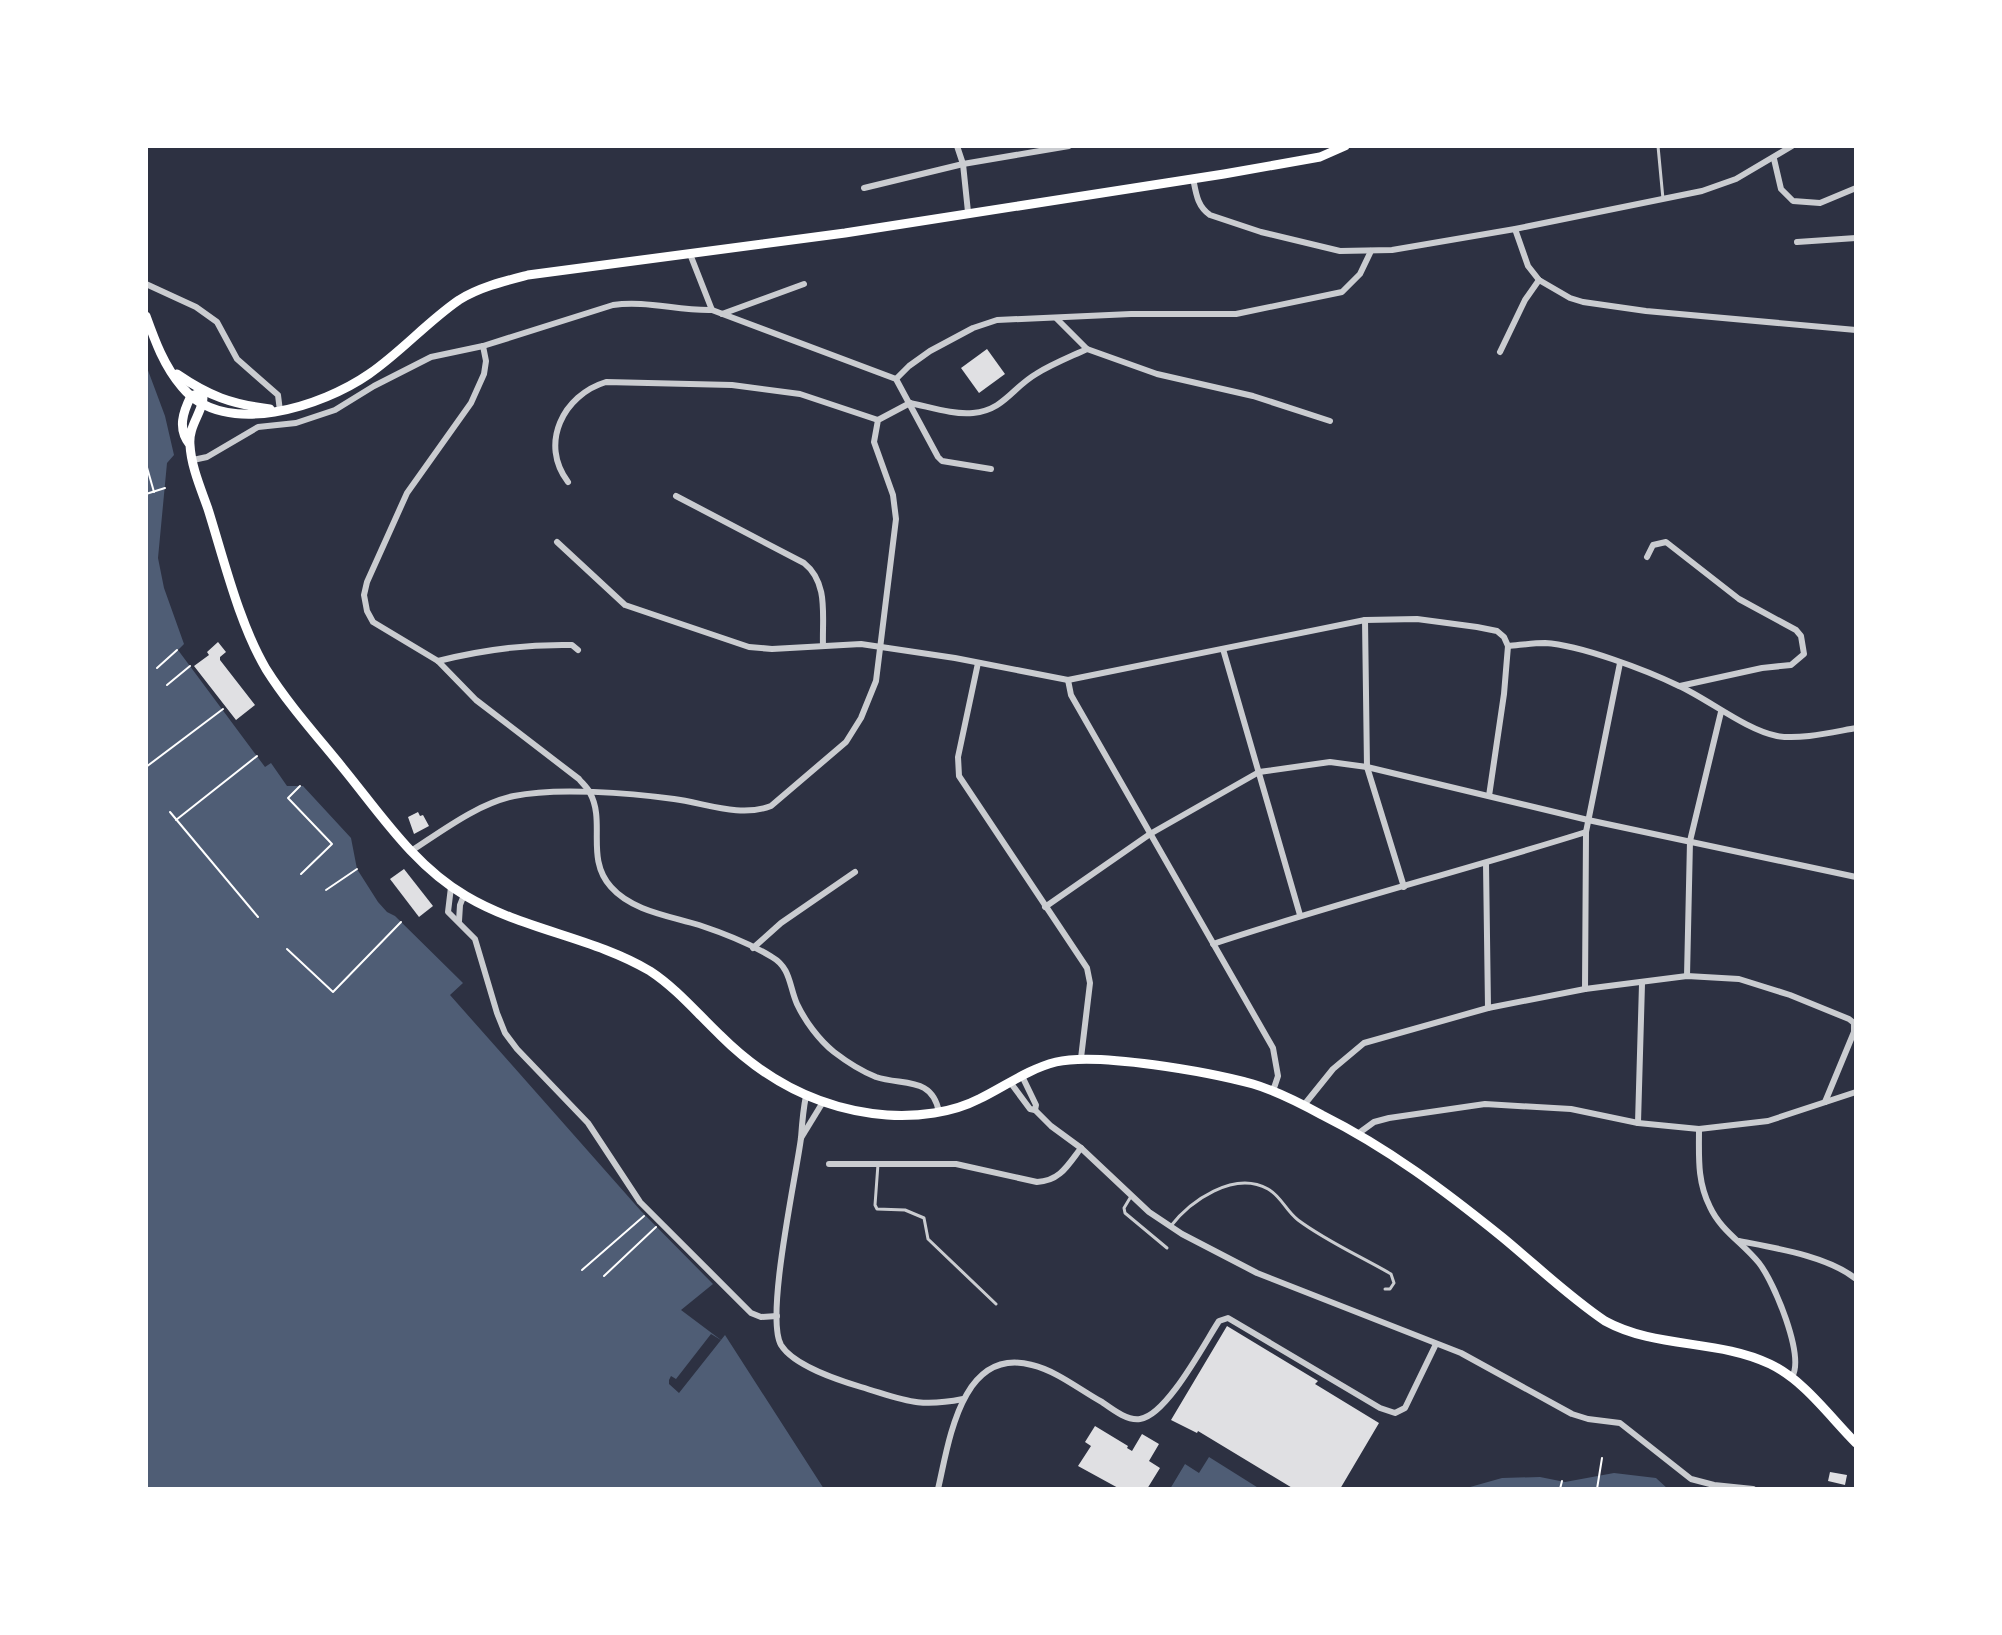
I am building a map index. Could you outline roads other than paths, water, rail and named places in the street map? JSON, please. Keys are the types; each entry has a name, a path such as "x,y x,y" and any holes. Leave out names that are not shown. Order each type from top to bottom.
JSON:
{"main road":[{"path":"146,316 154,340 170,370 191,396 218,409 251,414 280,411 320,401 353,385 459,301 482,289 528,275 690,254 1193,178 1320,157 1345,146"},
{"path":"170,370 203,392 237,404 280,411"},
{"path":"191,396 203,392"},
{"path":"203,392 204,403 194,420 190,445 193,460 248,630 268,671 411,851 451,887 493,910 606,951 653,973 672,987 748,1061 779,1082 806,1096 862,1112 892,1115 962,1107 1022,1076 1059,1061 1081,1058 1204,1074 1273,1091 1359,1133 1417,1171 1605,1321 1641,1336 1740,1354 1771,1365 1792,1377 1856,1443"},
{"path":"190,445 184,437 182,424 191,396"}],"street":[{"path":"957,146 963,164 968,212"},
{"path":"864,188 963,164 1069,146"},
{"path":"1193,178 1202,210 1210,215 1307,244 1340,251 1371,251 1515,229 1702,191 1736,179 1792,146"},
{"path":"1774,159 1781,189 1793,201 1820,203 1856,188"},
{"path":"1515,229 1528,266 1539,280 1570,298 1601,306 1856,330"},
{"path":"1797,242 1856,238"},
{"path":"896,379 930,351 973,328 997,320 1131,314 1236,314 1342,292 1360,274 1371,251"},
{"path":"690,254 712,310"},
{"path":"1500,352 1525,300 1539,280"},
{"path":"146,284 196,307 217,322 237,359 278,395 280,411"},
{"path":"722,314 804,284"},
{"path":"193,460 207,457 258,427 296,423 335,410 431,357 483,346 622,304 646,303 690,311 712,310 896,379 942,461 991,469"},
{"path":"1057,319 1087,349 1157,374 1253,396 1330,421"},
{"path":"483,346 486,361 484,374 471,403 407,493 367,582 364,595 373,622 438,661 476,700 579,779 590,793 594,805 596,856 602,873 623,899 705,927 773,957 784,967 798,1007 814,1031 833,1051 858,1069 879,1078 927,1089 935,1097 939,1112"},
{"path":"568,482 559,470 556,457 562,413 590,387 606,382 732,385 800,394 878,420 910,403 958,413 975,413 992,408 1007,401 1019,385 1039,372 1087,349"},
{"path":"411,851 487,806 514,796 590,793 761,810 771,806 846,742 870,699 882,647 896,519 893,495 874,442 878,420"},
{"path":"676,496 804,563 813,571 819,579 821,590 823,646"},
{"path":"557,542 617,599 639,610 749,647 772,649 861,644 1068,680 1365,620 1417,619 1497,631 1508,646 1489,796"},
{"path":"1647,557 1653,545 1666,542 1739,599 1796,630 1803,643 1804,654 1791,665 1762,668 1680,686"},
{"path":"1365,620 1367,767 1404,887"},
{"path":"438,661 473,652 533,646 572,645 578,650"},
{"path":"1508,646 1559,645 1620,663 1680,686 1721,712 1774,735 1856,728"},
{"path":"1223,649 1300,915"},
{"path":"978,663 958,757 959,776 1089,974 1081,1058"},
{"path":"1585,989 1586,832 1620,663"},
{"path":"1068,680 1071,695 1273,1048 1278,1076 1273,1091"},
{"path":"1687,976 1690,841 1721,712"},
{"path":"1045,907 1150,834 1259,772 1330,762 1367,767 1588,820 1856,877"},
{"path":"1213,944 1300,915 1486,864 1586,832"},
{"path":"1486,864 1488,1008"},
{"path":"753,948 781,923 855,872"},
{"path":"451,887 448,912 475,939 497,1013 505,1033 517,1049 588,1123 640,1202 751,1313 761,1317 777,1316"},
{"path":"459,921 464,895"},
{"path":"1304,1105 1333,1069 1364,1043 1488,1008 1585,989 1687,976 1739,979 1760,984 1854,1023 1854,1032 1825,1102"},
{"path":"1638,1123 1642,984"},
{"path":"1022,1076 1036,1105 1035,1110"},
{"path":"1010,1082 1030,1109 1081,1148 1149,1212 1170,1227 1257,1273 1461,1353 1580,1417 1620,1423 1691,1479 1753,1489"},
{"path":"1359,1133 1374,1122 1389,1118 1485,1104 1571,1109 1638,1123 1699,1129 1768,1121 1856,1092"},
{"path":"806,1096 777,1316 776,1331 785,1350 817,1371 917,1404 963,1399"},
{"path":"801,1138 823,1102"},
{"path":"1699,1129 1698,1164 1703,1191 1715,1216 1760,1264 1775,1295 1795,1351 1797,1364 1792,1377"},
{"path":"829,1164 956,1164 1049,1182 1062,1173 1081,1148"},
{"path":"1736,1240 1812,1257 1854,1276"},
{"path":"938,1489 954,1421 963,1399 975,1381 993,1369 1018,1363 1045,1369 1123,1415 1139,1420 1149,1416 1175,1391 1219,1321 1228,1318 1389,1413 1400,1413 1436,1344"}],"lane":[{"path":"1658,146 1663,199"},
{"path":"878,1164 877,1209 905,1210 924,1218 928,1239 996,1304"},
{"path":"1170,1227 1185,1209 1201,1197 1233,1186 1260,1186 1276,1194 1299,1221 1391,1274 1394,1283 1390,1289 1385,1289"},
{"path":"1133,1195 1125,1205 1125,1213 1167,1248"}],"water":[{"path":"146,365 165,416 174,455 167,463 158,558 164,588 184,644 178,650 265,767 271,763 287,786 303,786 351,838 357,869 378,902 463,983 450,995 641,1211 713,1284 681,1310 721,1340 725,1335 824,1489 146,1489"},
{"path":"1209,1457 1260,1489 1170,1489 1185,1464 1199,1473"},
{"path":"1614,1473 1656,1478 1668,1489 1463,1489 1502,1478 1540,1477 1565,1482"}]}
